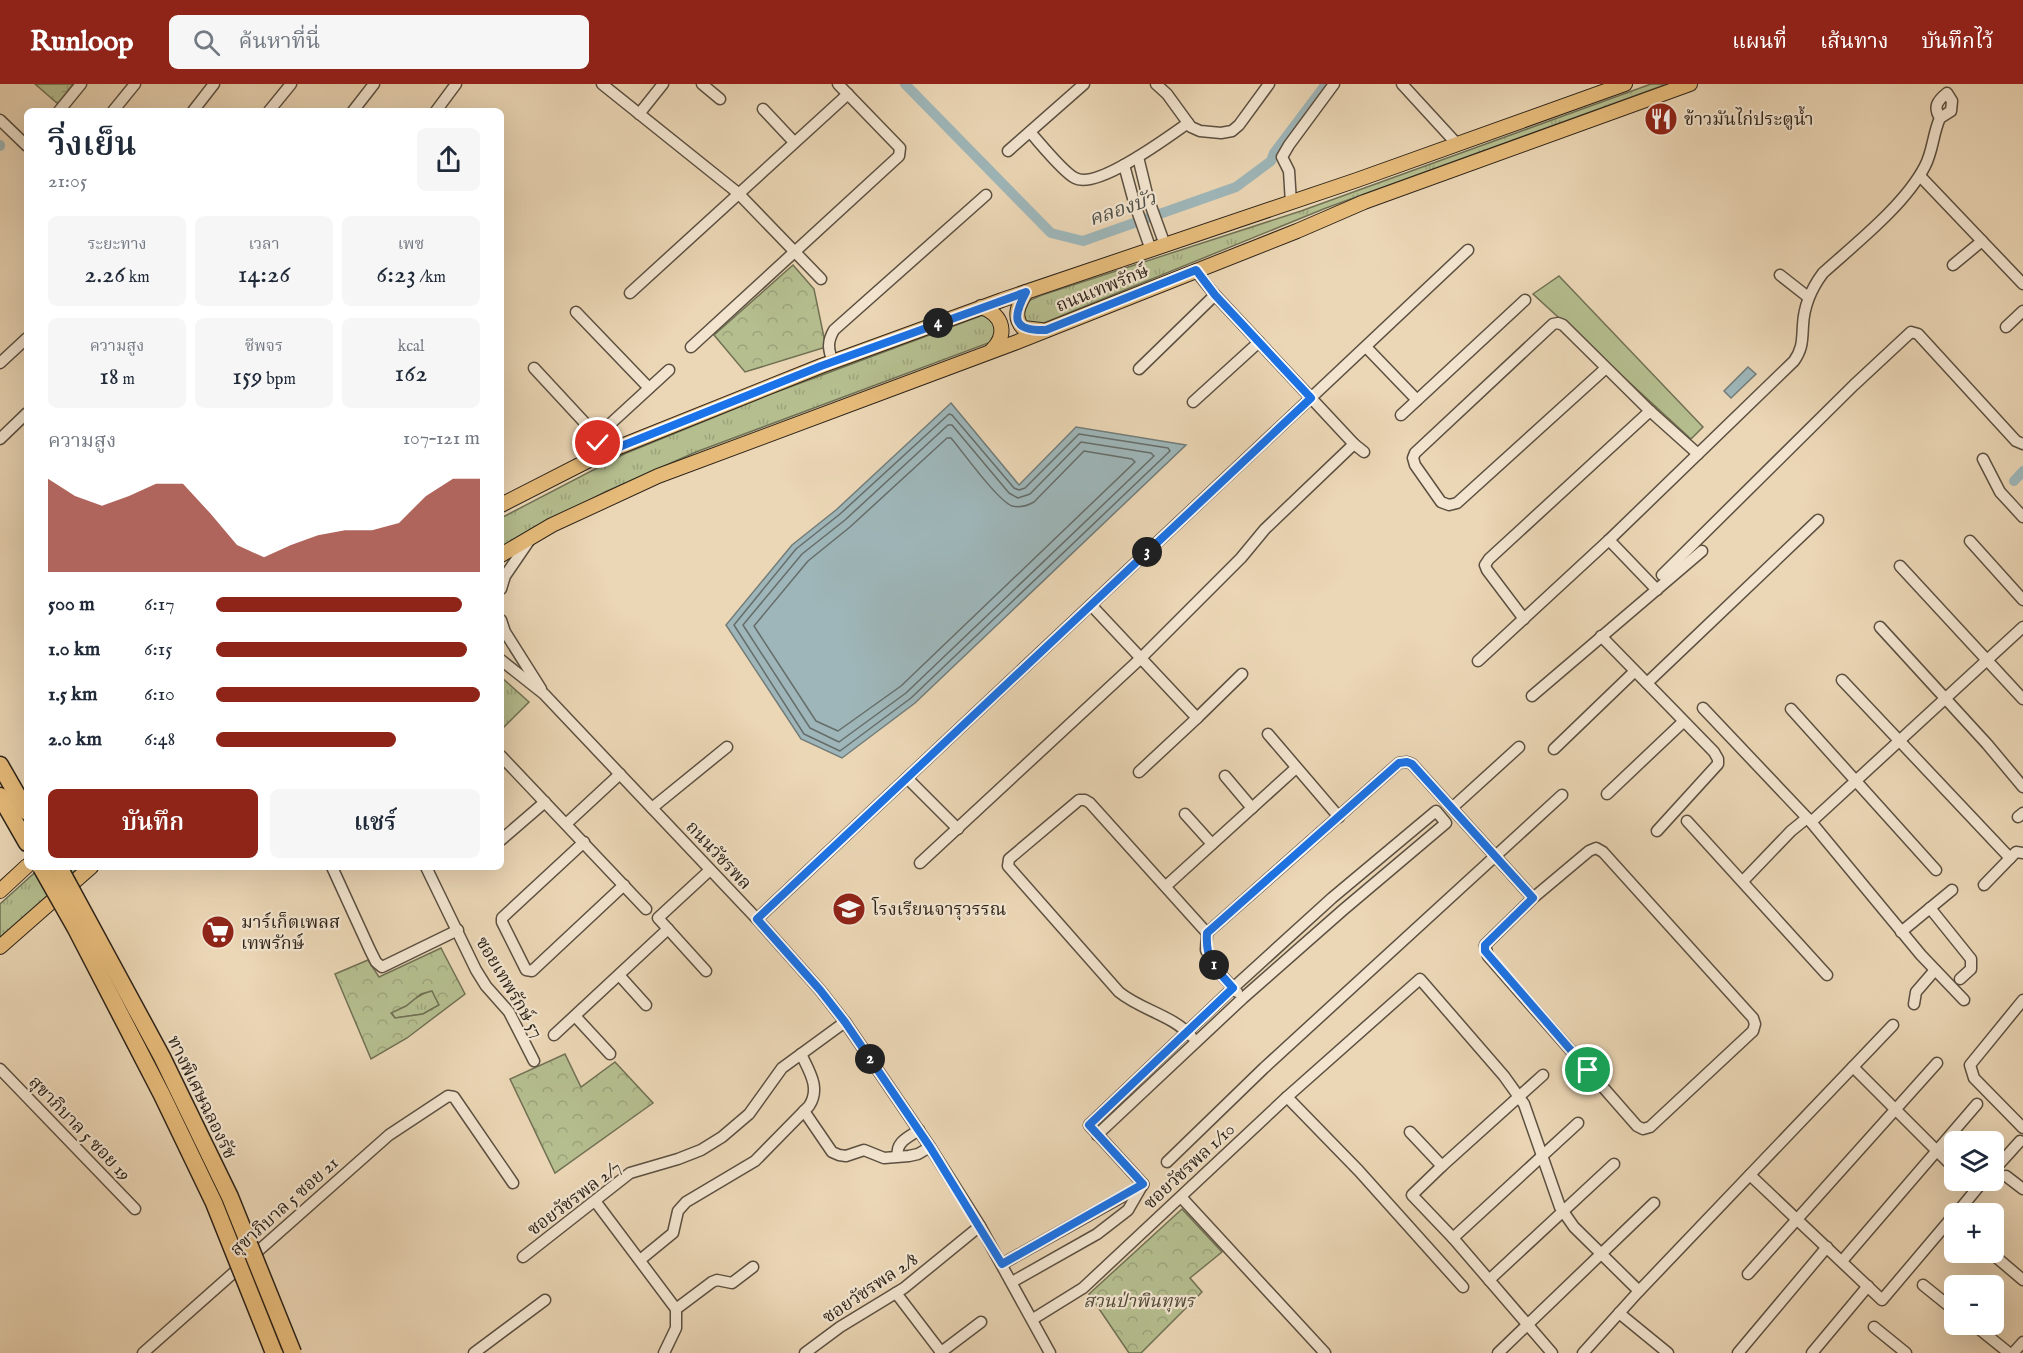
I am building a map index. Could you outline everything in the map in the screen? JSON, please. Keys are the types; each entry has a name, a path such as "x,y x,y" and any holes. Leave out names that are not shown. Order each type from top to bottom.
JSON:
{"highway":[{"path":"0,765 24,807"},
{"path":"0,796 24,838"},
{"name":"ทางพิเศษฉลองรัช","path":"43,870 75,927 162,1095 208,1192 274,1353"},
{"name":"ทางพิเศษฉลองรัช","path":"61,870 162,1057 224,1186 293,1353"}],"main road":[{"name":"ถนนเทพรักษ์","path":"504,503 599,455 833,362 1026,292 1290,203 1625,84"},
{"name":"ถนนเทพรักษ์","path":"504,553 552,525 657,476 990,352 1297,231 1364,202 1690,84"},
{"path":"1026,292 1019,305 1018,323 1030,331 1046,330"},
{"path":"981,308 989,310 1002,327 1002,336 998,345 990,352"},
{"path":"0,891 24,869"},
{"path":"0,949 88,870"}],"street":[{"path":"61,108 81,84"},
{"path":"118,108 135,84"},
{"path":"195,108 214,84"},
{"path":"271,108 291,84"},
{"path":"355,108 374,84"},
{"path":"437,108 456,84"},
{"path":"602,84 738,193 821,279"},
{"path":"639,114 663,84"},
{"path":"702,84 720,99"},
{"path":"691,347 901,153 900,148 838,84"},
{"path":"1008,151 1083,84"},
{"path":"1156,84 1167,94 1191,127 1210,133 1232,131 1269,84"},
{"path":"1167,94 1176,84"},
{"path":"1290,203 1289,171 1282,157 1334,84"},
{"path":"1402,84 1457,144"},
{"path":"1478,661 1609,540 1794,361 1801,351 1808,297 1814,285 1823,273 1898,202 1920,176 1928,159 1940,118 1936,107 1938,100 1945,89"},
{"path":"630,292 848,94"},
{"path":"763,109 794,142"},
{"path":"0,120 24,143"},
{"path":"1030,132 1074,178 1086,180 1104,175 1124,165 1188,123"},
{"path":"1138,157 1148,198 1165,245"},
{"path":"1124,165 1151,250"},
{"path":"1920,176 2023,284"},
{"path":"833,362 828,340 834,330 986,195"},
{"path":"1953,265 1982,241"},
{"path":"757,919 1468,250"},
{"path":"1196,270 1215,295 1364,452"},
{"path":"1780,275 1808,297"},
{"path":"1139,369 1215,295"},
{"path":"1401,415 1525,300"},
{"path":"2006,327 2023,311"},
{"path":"576,312 649,388"},
{"path":"1606,368 1457,502 1449,505 1441,502 1415,465 1413,458 1415,453 1553,324 1558,323 1563,325 1650,411 1698,454"},
{"path":"1662,575 1854,385 1911,332 1918,334 2016,441 2023,444"},
{"path":"0,363 24,341"},
{"path":"1193,402 1259,342"},
{"path":"1366,347 1417,400"},
{"path":"534,368 597,436 599,455"},
{"path":"597,436 669,370"},
{"path":"1524,619 1487,570 1485,565 1488,560 1650,411"},
{"path":"0,439 24,416"},
{"path":"920,863 1140,659 1241,558 1265,529 1354,444"},
{"path":"1983,459 2000,492 2023,517"},
{"path":"1647,683 1818,520"},
{"path":"504,579 531,538"},
{"path":"1609,540 1658,590"},
{"path":"1970,540 2023,600"},
{"path":"1532,696 1702,551"},
{"path":"1900,566 2023,699"},
{"path":"1091,605 1197,718"},
{"path":"1880,627 1987,744 2023,787"},
{"path":"1743,881 1791,831 1809,820 1856,780 2023,627"},
{"name":"ถนนวัชรพล","path":"504,629 544,694"},
{"path":"1601,636 1714,752 1718,759 1718,764 1657,831"},
{"name":"ถนนวัชรพล","path":"504,662 544,694 757,919 820,990 845,1022 930,1147 980,1226 1050,1353"},
{"path":"1554,749 1634,672"},
{"path":"1139,772 1242,674"},
{"path":"1842,680 2010,858"},
{"path":"1703,708 1809,820 1901,932 1964,1000"},
{"path":"1791,710 1936,870"},
{"path":"1607,794 1683,722"},
{"path":"1268,734 1339,817"},
{"path":"652,808 727,747"},
{"path":"1453,807 1519,747"},
{"path":"504,759 646,909"},
{"path":"1207,933 1399,763 1407,762 1412,764 1453,807 1533,898"},
{"path":"1166,885 1296,768"},
{"path":"566,824 620,774"},
{"path":"1225,776 1252,808"},
{"path":"907,778 958,829"},
{"path":"1167,1162 1264,1068 1562,795"},
{"path":"1197,1043 1187,1032 1119,992 1008,866 1009,859 1078,800 1090,803 1207,933 1206,950 1217,970 1243,998"},
{"path":"504,837 545,802"},
{"path":"1097,1135 1243,998 1342,910 1446,823 1436,811 1332,898 1233,988 1089,1125 1097,1135 1143,1184"},
{"path":"1185,814 1212,844"},
{"path":"1687,821 1827,975"},
{"path":"584,842 502,918 526,970 532,971 624,885"},
{"path":"1596,848 1603,852 1753,1018 1755,1024 1753,1031 1650,1127 1643,1129 1637,1126 1488,956 1485,945 1533,898 1589,851 1596,848"},
{"path":"1984,885 2016,852 2023,853"},
{"name":"ซอยเทพรักษ์ 57","path":"333,870 376,962 382,967 458,930"},
{"name":"ซอยเทพรักษ์ 57","path":"428,870 486,986 509,1012 534,1061"},
{"path":"706,971 658,918 710,870"},
{"path":"1901,932 1952,890"},
{"path":"1332,898 1342,910"},
{"path":"1930,908 1971,959 1971,969 1960,979"},
{"path":"554,1035 668,928"},
{"path":"1914,1005 1916,992 1935,970"},
{"path":"619,975 646,1005"},
{"name":"ซอยวัชรพล 1/10","path":"1033,1319 1083,1288 1287,1097 1420,979 1504,1076 1519,1097"},
{"path":"2023,1000 1971,1065 1974,1078 2023,1128"},
{"path":"575,1016 610,1054"},
{"name":"ซอยวัชรพล 2/7","path":"523,1257 630,1173 700,1150 722,1137 749,1114 782,1068 845,1022"},
{"path":"1583,1353 1639,1291 1893,1025"},
{"path":"640,1260 673,1233 678,1212 686,1202 755,1161 804,1112 811,1103 815,1089 801,1054"},
{"path":"1748,1274 1937,1063"},
{"path":"1854,1067 1944,1158"},
{"name":"สุขาภิบาล 5 ซอย 19","path":"0,1069 135,1209"},
{"path":"1543,1075 1412,1195 1454,1238 1552,1353"},
{"name":"สุขาภิบาล 5 ซอย 21","path":"143,1353 389,1135 448,1096 454,1097 513,1183"},
{"path":"1287,1097 1359,1171 1463,1287"},
{"path":"1519,1097 1524,1104 1564,1212 1574,1227 1639,1291"},
{"path":"1842,1261 1977,1104"},
{"path":"804,1112 832,1152 836,1154 846,1156 864,1150 878,1157 914,1155 930,1147"},
{"path":"1454,1238 1578,1123"},
{"path":"898,1156 899,1144 919,1130"},
{"path":"1410,1132 1442,1166"},
{"path":"2004,1159 2020,1141"},
{"path":"1489,1280 1614,1164"},
{"path":"1750,1175 1882,1300 1944,1227"},
{"path":"2006,1176 2023,1189"},
{"path":"1002,1264 1143,1184"},
{"path":"1012,1282 1097,1234 1128,1210 1143,1184"},
{"path":"1965,1203 1975,1191"},
{"path":"1181,1197 1325,1353"},
{"path":"595,1201 676,1309 676,1328 664,1353"},
{"path":"1498,1353 1654,1203"},
{"name":"ซอยวัชรพล 2/8","path":"805,1353 840,1327 896,1293 980,1226"},
{"path":"1738,1353 1827,1247"},
{"path":"2003,1263 2023,1280"},
{"path":"676,1309 712,1282 717,1280 732,1283 753,1267"},
{"path":"1923,1285 1944,1302"},
{"path":"1812,1353 1868,1286"},
{"path":"896,1293 940,1352 981,1322"},
{"path":"474,1353 545,1300"},
{"path":"1620,1313 1665,1352"},
{"path":"1874,1327 1906,1353"},
{"path":"1987,1335 2011,1353 2023,1342"}],"green space":[{"path":"35,84 73,84 58,104"},
{"path":"1651,84 1667,84 1326,208 1039,325 1029,324 1022,316 1028,301 1042,295 1301,211"},
{"path":"793,265 814,289 826,347 745,372 714,335"},
{"path":"1559,276 1703,427 1691,439 1533,294"},
{"path":"983,315 990,316 998,331 991,342 696,452 605,492 504,545 504,516 624,454 771,394"},
{"path":"504,680 529,702 504,727"},
{"path":"38,870 76,870 0,939 0,904"},
{"path":"441,948 465,994 407,1038 371,1059 335,974 368,960 379,977","holes":["432,991 439,1005 423,1014 395,1018 391,1013 406,1006 421,994"]},
{"path":"432,990 439,1005 423,1014 395,1018 391,1012 421,995"},
{"path":"565,1054 581,1087 615,1062 653,1103 555,1173 510,1079"},
{"name":"สวนป่าพินทุพร","path":"1182,1209 1222,1252 1190,1278 1202,1292 1141,1353 1129,1353 1089,1294"}],"water":[{"path":"1748,367 1756,374 1731,398 1724,391"},
{"path":"951,403 1019,485 1076,427 1186,445 915,703 842,758 801,739 726,625 792,545 836,510"}],"waterway":[{"name":"คลองบัว","path":"905,84 1051,233 1083,241 1236,187 1271,161 1274,153 1326,84"},
{"path":"2014,481 2023,471"}],"place":[{"name":"ข้าวมันไก่ประตูน้ำ","path":"1661,119"},
{"name":"โรงเรียนจารุวรรณ","path":"849,909"},
{"name":"มาร์เก็ตเพลส เทพรักษ์","path":"218,932"}],"route":[{"path":"598,443 599,455 821,366 1026,292 1019,305 1018,323 1030,331 1046,330 1196,270 1215,295 1311,398 757,919 845,1022 930,1147 1002,1264 1143,1184 1089,1125 1233,988 1217,970 1206,950 1207,933 1399,763 1412,764 1533,898 1485,945 1485,951 1588,1070"}]}
